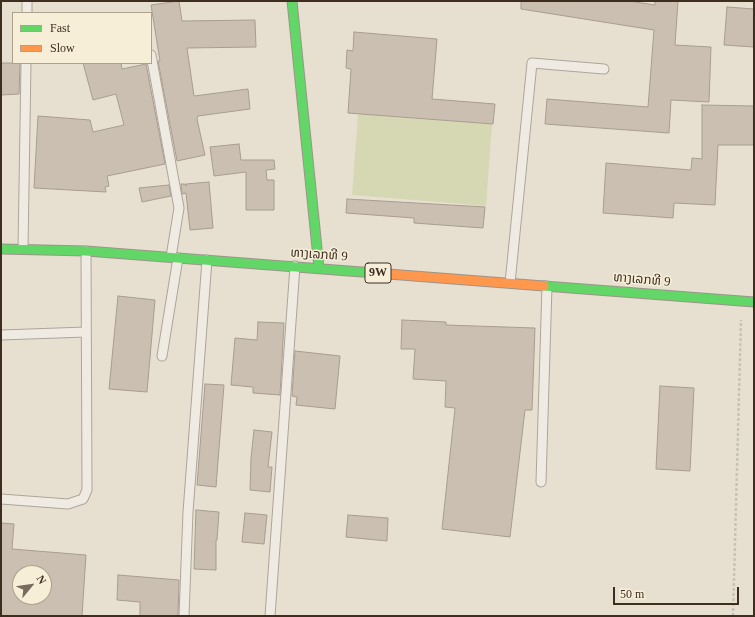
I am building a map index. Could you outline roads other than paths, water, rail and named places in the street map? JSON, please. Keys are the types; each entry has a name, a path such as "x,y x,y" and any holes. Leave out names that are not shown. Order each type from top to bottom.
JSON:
{"main road":[{"path":"292,1 319,268"},
{"name":"ທາງເລກທີ 9","path":"1,249 86,251 174,257 754,302"}],"lane":[{"path":"27,1 27,12"},
{"path":"152,60 179,208 162,356"},
{"path":"510,283 532,63 604,69"},
{"path":"23,249 26,64"},
{"path":"1,499 68,504 83,499 87,490 86,251"},
{"path":"184,616 188,512 206,260"},
{"path":"270,616 294,266"},
{"path":"541,482 547,286"},
{"path":"1,335 86,332"}]}
